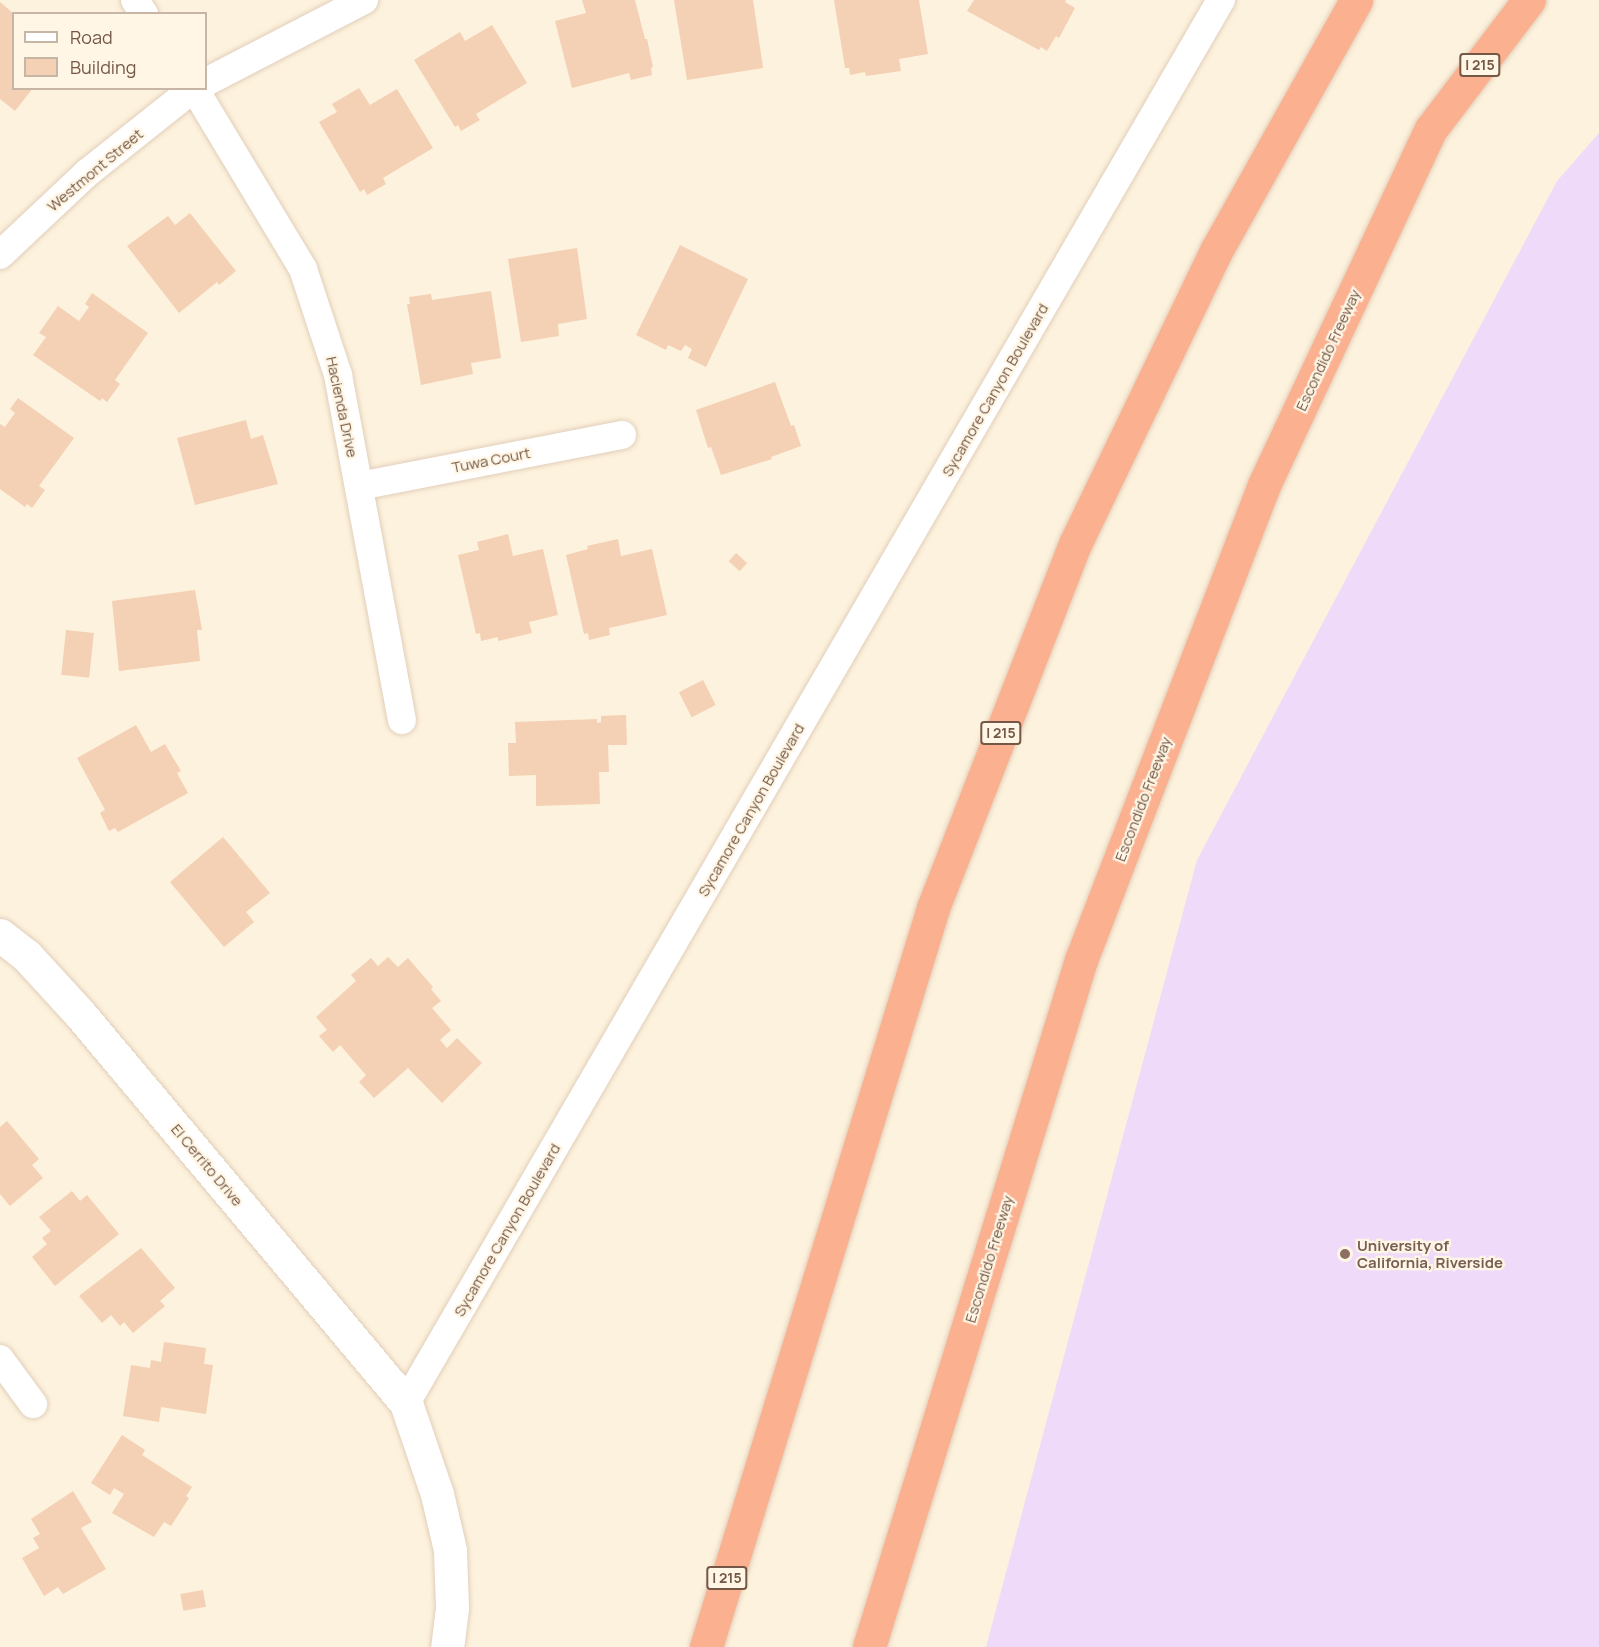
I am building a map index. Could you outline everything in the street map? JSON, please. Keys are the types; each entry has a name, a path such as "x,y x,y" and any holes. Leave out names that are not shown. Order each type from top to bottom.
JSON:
{"highway":[{"name":"I 215","path":"706,1647 933,908 1075,544 1216,251 1356,0"},
{"name":"Escondido Freeway","path":"869,1647 1081,960 1264,485 1431,129 1529,0"},
{"path":"1431,129 1552,0"}],"street":[{"path":"207,81 364,0"},
{"name":"Sycamore Canyon Boulevard","path":"406,1403 1221,0"},
{"name":"Westmont Street","path":"0,255 87,173 191,90"},
{"name":"Hacienda Drive","path":"195,90 303,269 338,375 402,720"},
{"name":"Tuwa Court","path":"359,486 622,435"},
{"name":"El Cerrito Drive","path":"0,935 26,955 80,1014 406,1403"},
{"path":"0,1359 33,1404"},
{"path":"406,1403 437,1494 450,1550 452,1608 447,1647"}],"shaded area":[{"name":"University of California, Riverside","path":"1599,133 1599,1647 986,1647 1197,860 1557,181"}],"building":[{"path":"582,0 635,0 645,39 647,39 653,67 651,68 652,75 631,80 629,73 572,88 555,21 586,13"},
{"path":"674,0 753,0 763,68 687,80"},
{"path":"834,0 919,0 928,54 899,59 901,71 866,76 865,72 850,75 849,68 845,68"},
{"path":"974,0 1066,0 1065,2 1075,8 1059,38 1056,36 1047,51 1041,47 1039,50 967,11"},
{"path":"0,2 12,12 12,90 31,90 15,111 0,99"},
{"path":"492,25 527,83 476,114 480,120 461,131 458,125 455,127 414,60 460,32 465,41"},
{"path":"359,88 370,105 397,89 433,148 383,178 386,184 367,195 364,189 360,192 319,122 337,112 332,104"},
{"path":"190,213 236,271 219,285 217,282 179,313 127,246 168,216 175,225"},
{"path":"680,245 748,279 706,367 688,358 692,349 685,345 681,351 668,345 666,350 636,335"},
{"path":"577,248 587,319 558,324 559,336 521,342 508,259"},
{"path":"491,291 501,358 471,363 473,374 421,385 407,304 410,304 409,297 431,294 432,300"},
{"path":"92,293 148,333 115,380 120,384 107,402 102,398 100,401 33,355 46,337 39,333 58,306 79,321 89,307 85,304"},
{"path":"775,382 801,446 771,457 772,459 721,475 711,447 708,448 696,410"},
{"path":"18,398 74,438 39,486 45,490 32,508 27,504 25,507 0,489 0,424 5,427 15,413 10,409"},
{"path":"246,420 251,439 263,435 278,484 195,505 177,438"},
{"path":"508,534 513,556 543,549 558,615 529,622 532,633 498,641 498,637 481,641 480,633 476,634 458,555 479,550 477,542"},
{"path":"618,539 621,556 652,549 667,615 609,628 610,635 589,640 588,633 584,634 566,555 588,549 587,546"},
{"path":"736,553 747,563 740,571 729,561"},
{"path":"195,590 202,630 197,630 200,661 119,671 112,601"},
{"path":"66,630 94,633 89,678 61,675"},
{"path":"703,680 716,705 692,717 679,692"},
{"path":"626,715 627,745 608,745 609,772 599,772 600,804 536,806 536,775 509,776 508,743 516,743 515,722 597,719 597,723 601,722 601,716"},
{"path":"136,725 151,752 165,744 181,771 177,773 188,793 118,832 115,828 109,831 100,813 105,810 77,758"},
{"path":"223,837 270,893 246,912 254,922 224,947 170,882"},
{"path":"388,957 398,967 408,958 433,987 431,989 441,1001 432,1008 451,1030 440,1040 447,1048 457,1038 482,1063 442,1103 408,1068 374,1098 359,1082 366,1075 340,1045 333,1052 319,1036 327,1030 316,1017 356,981 351,975 371,958 378,966"},
{"path":"7,1121 39,1159 32,1165 43,1178 10,1206 0,1194 0,1127"},
{"path":"72,1191 80,1201 87,1195 119,1234 55,1286 32,1257 47,1244 42,1238 51,1231 39,1217"},
{"path":"141,1248 175,1288 160,1301 165,1306 133,1333 124,1322 120,1326 111,1315 102,1323 79,1296"},
{"path":"164,1342 206,1348 204,1364 213,1365 206,1414 161,1407 159,1422 123,1416 131,1365 150,1368 151,1360 161,1362"},
{"path":"122,1435 145,1450 142,1455 192,1487 186,1496 189,1498 171,1526 164,1522 154,1537 112,1513 124,1494 114,1488 110,1495 91,1483"},
{"path":"73,1491 92,1522 81,1528 106,1569 63,1594 58,1587 44,1596 22,1558 39,1548 33,1538 40,1534 31,1519"},
{"path":"203,1590 206,1607 183,1611 180,1594"}],"place":[{"name":"University of California, Riverside","path":"1345,1254"}]}
